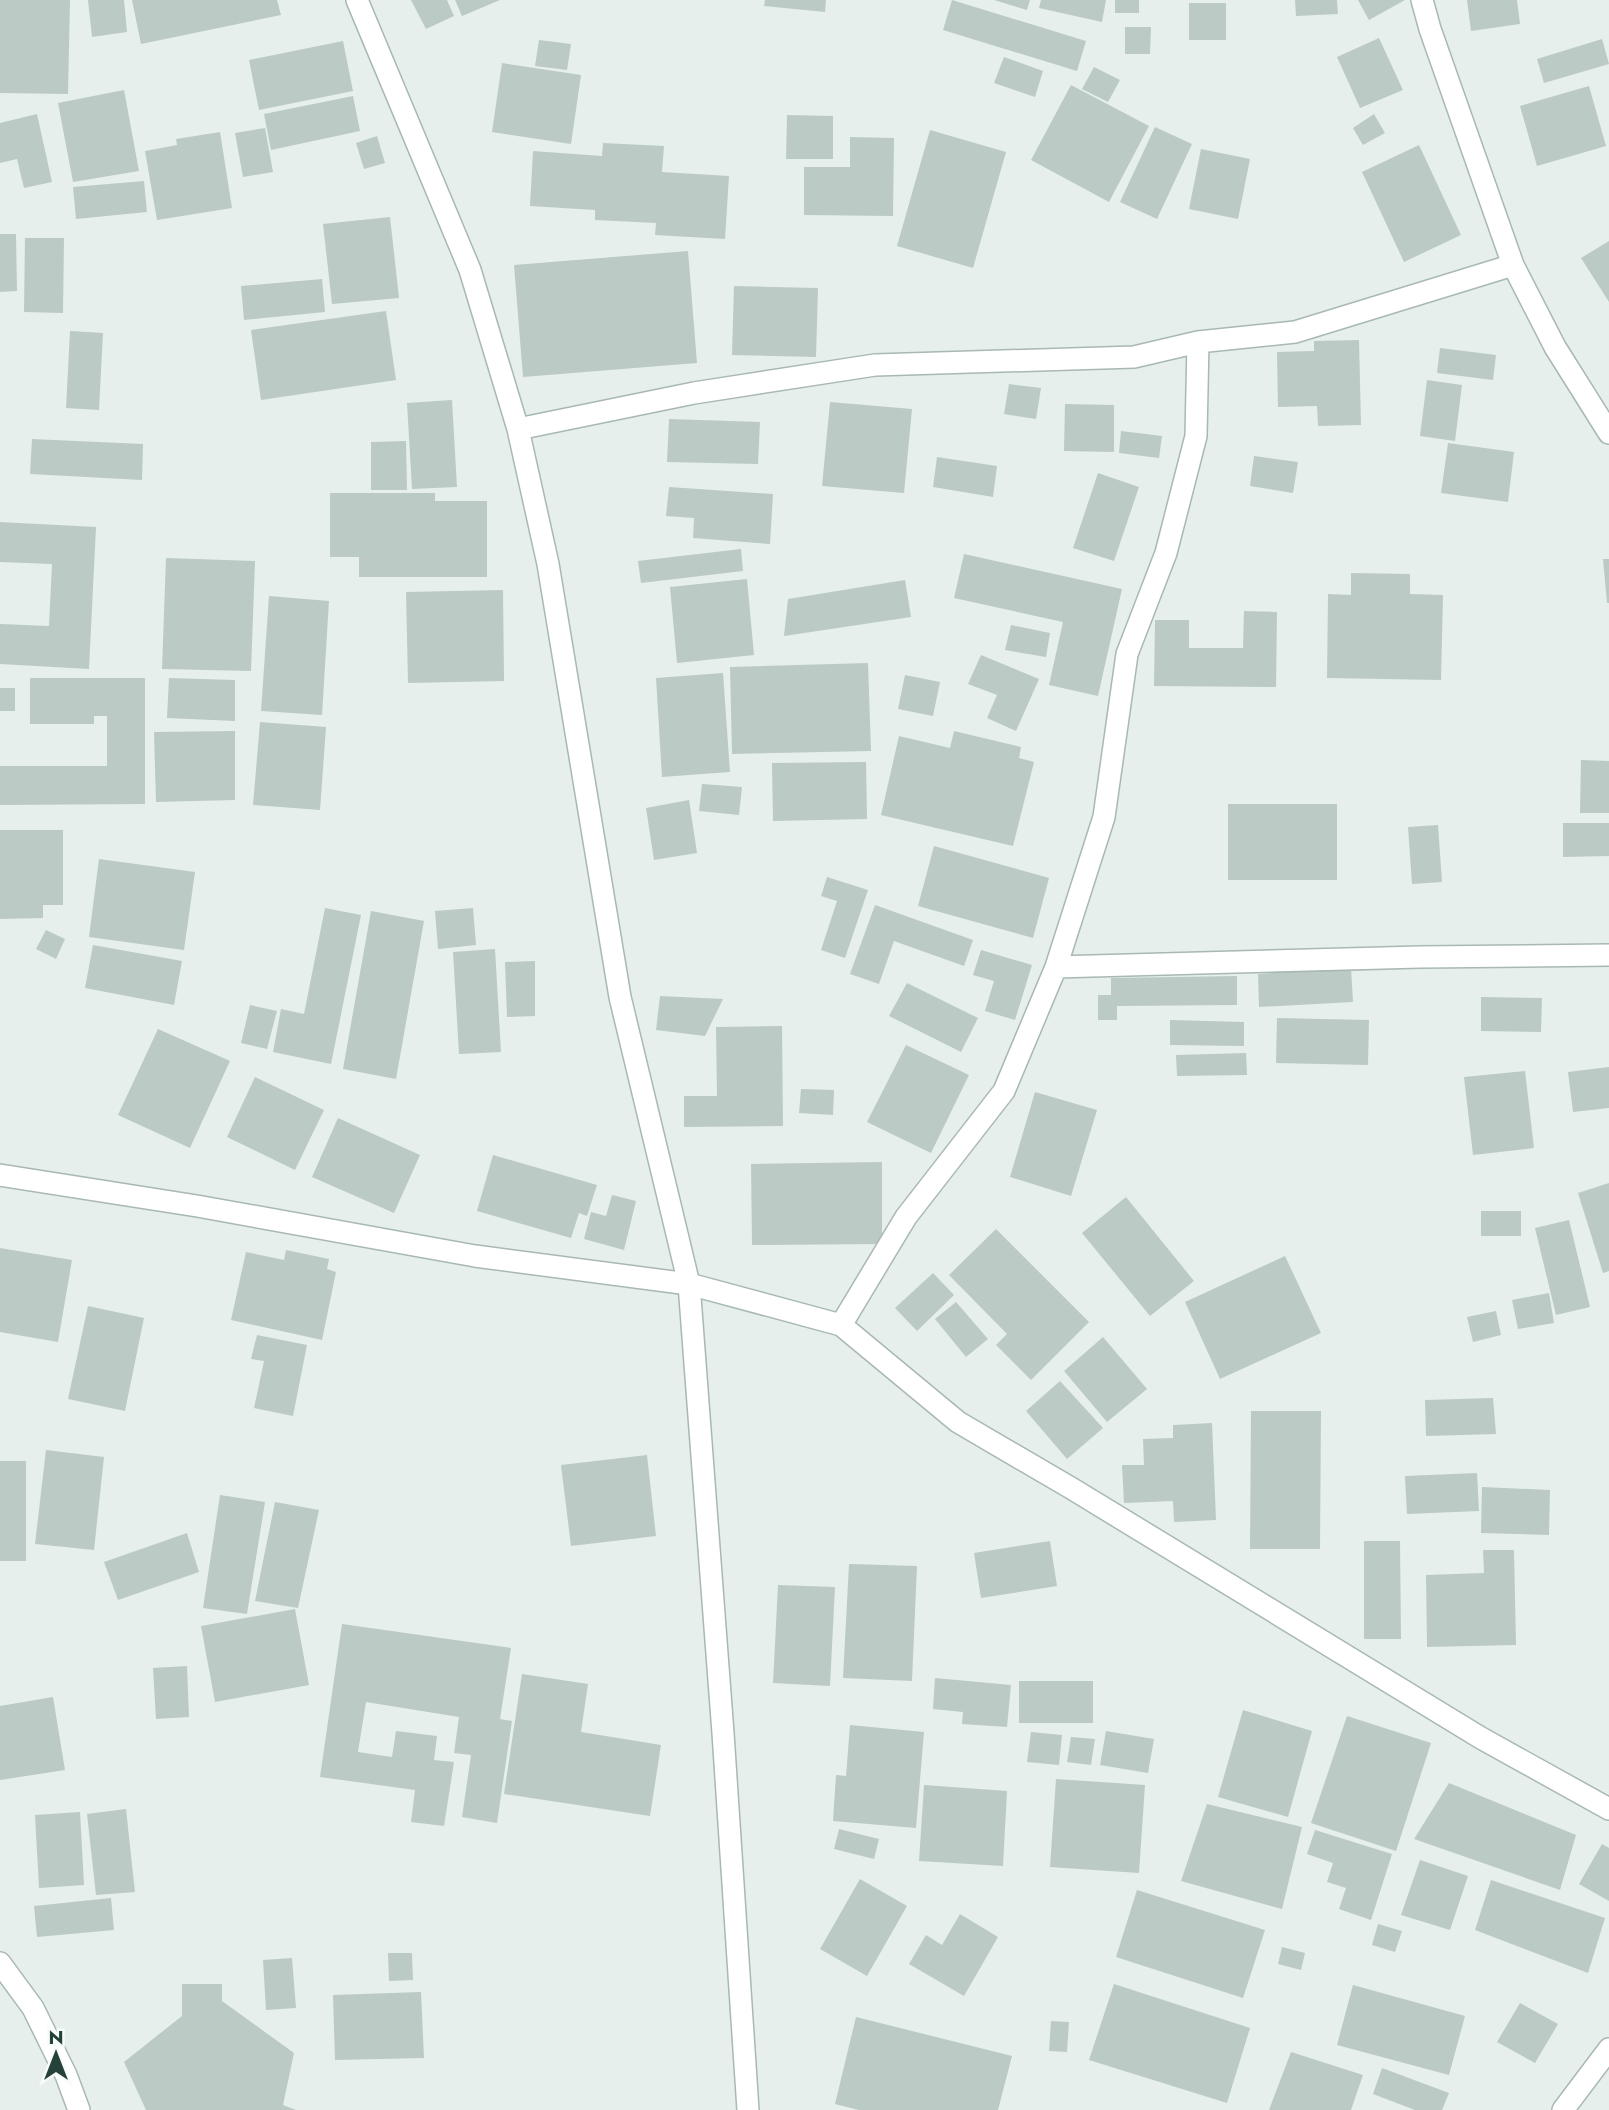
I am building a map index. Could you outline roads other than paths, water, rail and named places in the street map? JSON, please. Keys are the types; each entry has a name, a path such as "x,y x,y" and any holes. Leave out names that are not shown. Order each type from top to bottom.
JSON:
{"street":[{"path":"357,0 470,270 518,429 548,564 620,997 688,1284 723,1733 748,2110"},
{"path":"1422,0 1513,265 1555,347 1609,433"},
{"path":"518,429 694,393 875,365 1134,358 1198,342 1295,332 1513,265"},
{"path":"841,1325 906,1217 1004,1091 1056,967 1104,817 1127,654 1166,553 1196,436 1198,342"},
{"path":"1056,967 1609,954"},
{"path":"0,1175 197,1206 475,1256 688,1284 841,1325 958,1422 1481,1738 1609,1809"},
{"path":"0,1963 33,2008 79,2110"},
{"path":"1563,2110 1609,2049"}]}
